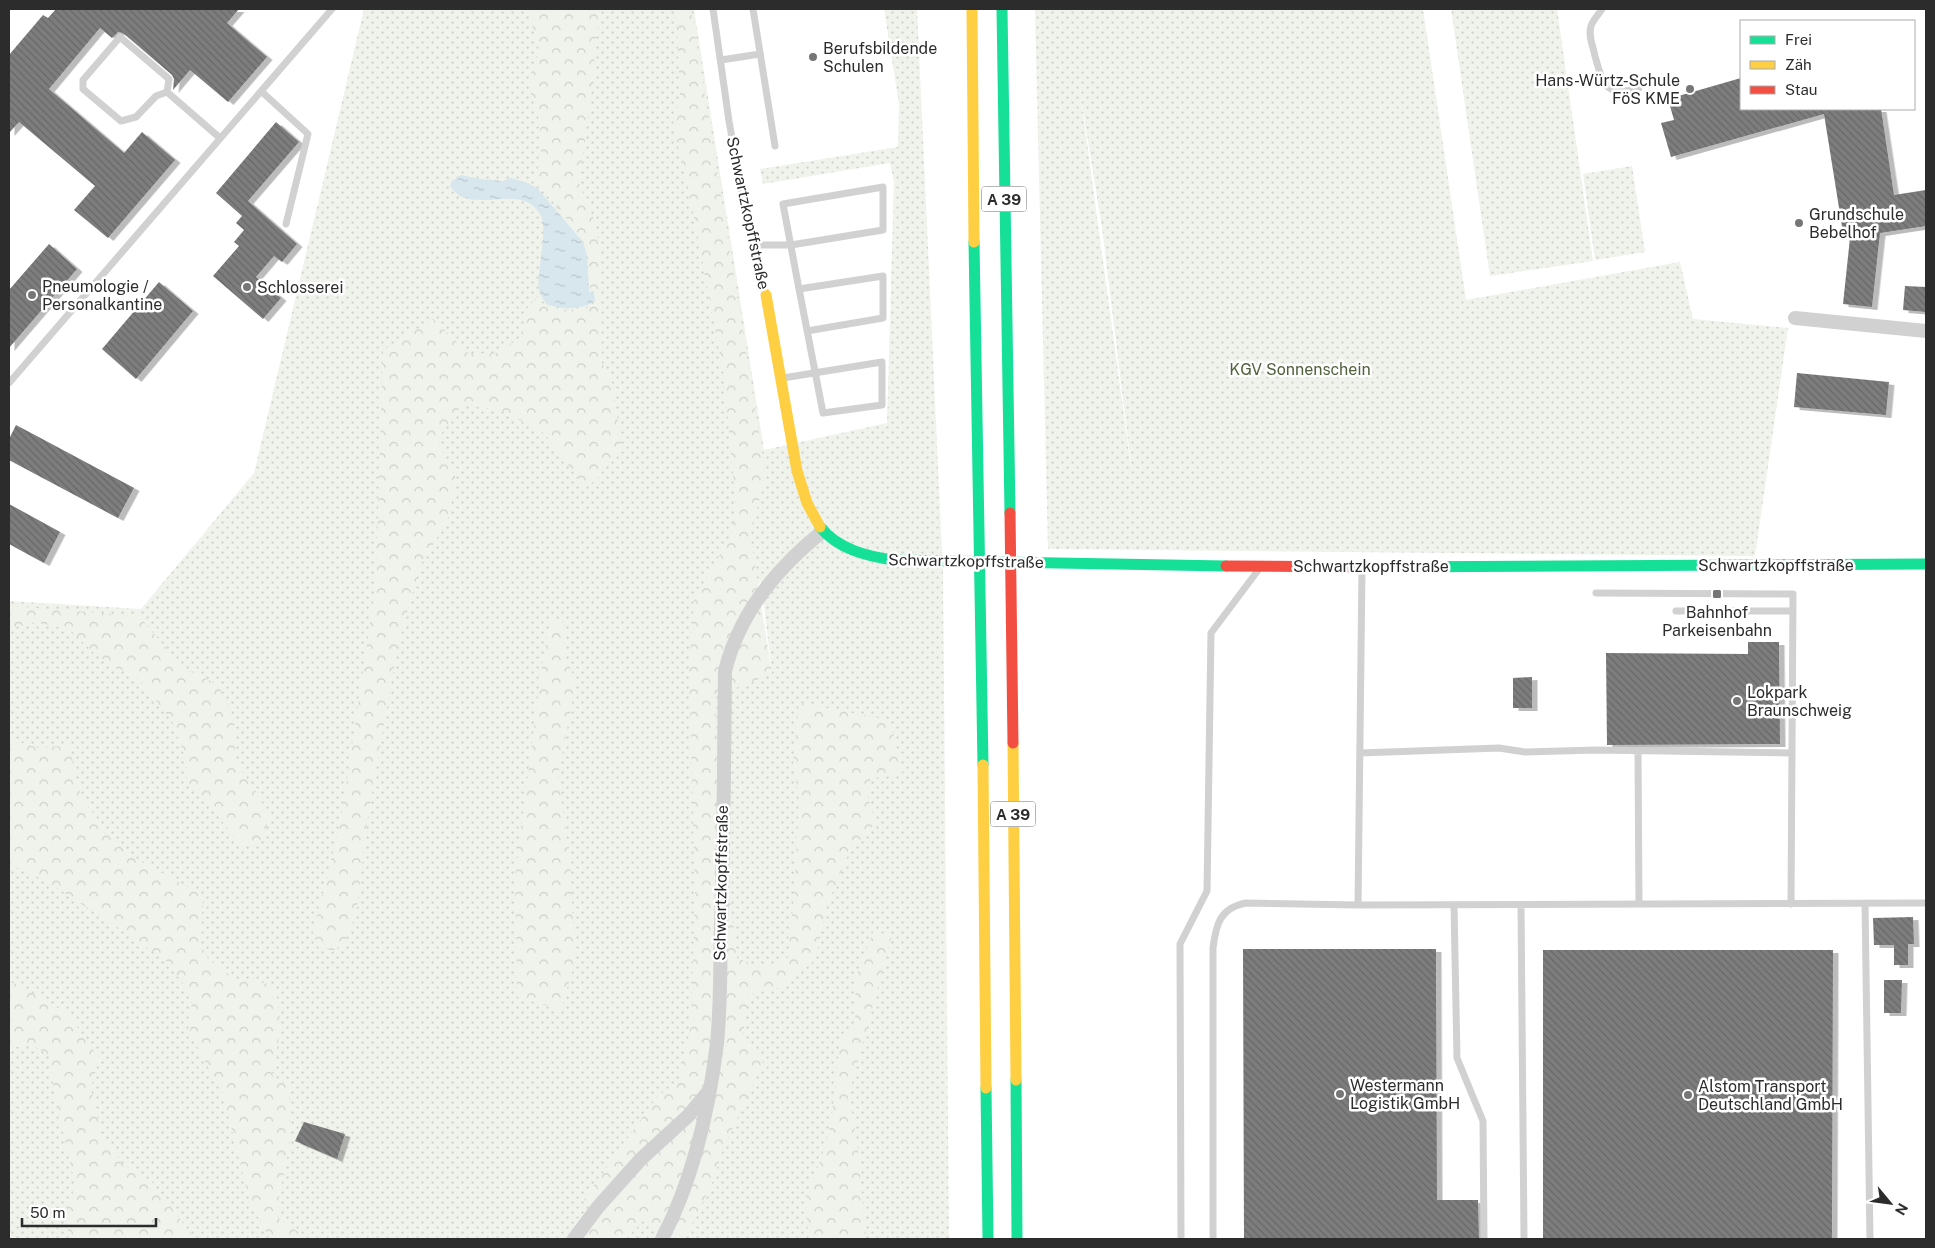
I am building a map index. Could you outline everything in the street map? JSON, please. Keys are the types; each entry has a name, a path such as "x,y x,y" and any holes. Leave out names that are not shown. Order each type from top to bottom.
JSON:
{"main road":[{"path":"964,9 973,52"},
{"name":"A 39","path":"972,9 988,1239"},
{"name":"A 39","path":"1002,9 1012,678 1017,1239"},
{"name":"Schwartzkopffstraße","path":"766,294 800,478 813,517 823,531 848,548 882,559 920,562 1362,566 1926,564"}],"street":[{"path":"1796,318 1926,331"},
{"name":"Schwartzkopffstraße","path":"662,1239 689,1174 710,1090 718,1031 725,671 730,650 755,603 789,560 823,531"},
{"path":"574,1239 598,1207 641,1159 688,1116 710,1090"}],"lane":[{"path":"9,383 332,9"},
{"name":"Schwartzkopffstraße","path":"714,9 729,121 743,200 766,294"},
{"path":"753,9 775,146"},
{"path":"1602,9 1592,25 1590,35 1601,80 1607,88 1616,92 1625,92 1639,88"},
{"path":"120,38 169,79 167,92 156,96 136,117 120,121 83,89 83,80 120,38"},
{"path":"721,60 760,54"},
{"path":"261,91 308,134 286,224"},
{"path":"167,92 220,138"},
{"path":"754,245 791,245 883,230 884,187 783,204 791,245 799,290 815,373 822,414 882,405 882,362 815,373 781,378"},
{"path":"799,290 883,276 883,318 807,331"},
{"path":"1181,1239 1180,944 1207,891 1211,633 1262,565"},
{"path":"1358,905 1362,566"},
{"path":"1596,593 1793,594 1791,904"},
{"path":"1676,611 1794,611"},
{"path":"1360,753 1499,748 1525,752 1792,753"},
{"path":"1638,751 1640,904"},
{"path":"1212,1239 1213,948 1216,928 1224,913 1235,905 1246,903 1358,905 1926,903"},
{"path":"1865,904 1870,1239"},
{"path":"1454,905 1456,1058 1483,1121 1484,1239"},
{"path":"1520,905 1524,1239"}],"green space":[{"path":"364,9 694,9 764,450 887,423 894,182 890,163 763,184 760,169 898,147 899,104 884,9 917,9 943,575 949,1239 9,1239 9,601 141,609 254,473","holes":["761,581 772,674 734,622"]},
{"path":"531,9 602,9 595,42 594,73 579,184 593,217 600,246 602,363 613,385 622,452 603,470 596,481 584,486 545,434 501,410 462,405 437,440 457,480 447,522 421,564 398,644 368,816 356,914 345,942 332,952 312,937 341,820 376,582 383,350 433,319 469,354 496,353 522,337 525,311 538,296 544,306 565,310 585,309 596,302 596,292 591,291 588,275 588,256 585,242 549,197 535,183 541,153 540,123 530,91 534,63 540,53 531,21"},
{"path":"676,9 691,9 766,477 750,533 772,674 715,696 718,789 737,958 761,968 788,958 794,895 799,797 793,763 799,703 890,720 903,775 871,778 867,794 876,823 850,850 827,906 815,960 783,987 749,994 743,1035 763,1063 723,1149 713,1181 685,1239 662,1239 645,1219 626,1239 582,1239 603,1208 583,1201 657,1097 680,1079 691,1025 695,892 689,667 694,600 731,535 736,508 724,376 690,196 673,124 680,96"},
{"name":"KGV Sonnenschein","path":"1035,9 1423,9 1466,300 1680,262 1693,319 1788,328 1755,556 1048,549","holes":["1080,91 1102,228 1134,489"]},
{"path":"1451,9 1557,9 1593,261 1490,276"},
{"path":"1632,166 1645,252 1595,260 1583,174"},
{"path":"9,606 139,616 182,667 218,685 234,718 235,761 254,788 270,818 260,842 242,847 201,794 187,785 187,763 172,721 140,680 96,655 69,629 35,622 9,629"},
{"path":"551,618 565,623 563,650 576,682 558,776 570,861 575,961 561,1010 517,997 515,876 543,657"},
{"path":"9,739 39,748 71,745 73,766 82,800 102,824 136,859 203,895 201,946 209,960 237,980 265,983 277,995 281,1027 272,1075 290,1087 290,1144 279,1197 278,1218 304,1236 305,1239 270,1239 250,1202 223,1095 190,1033 192,997 168,962 46,881 9,864"},
{"path":"873,932 892,935 849,1094 858,1149 866,1239 810,1239 808,1234 806,1196 821,1159 831,1124 840,1038 855,1027 856,977"},
{"path":"9,982 17,984 68,1014 99,1058 91,1088 101,1134 123,1164 152,1182 195,1239 72,1239 65,1224 75,1184 56,1102 49,1056 30,1043 9,1049"}],"water":[{"path":"461,175 503,181 511,178 528,183 538,189 583,242 587,256 589,292 594,293 595,301 584,306 571,308 546,304 539,290 543,239 540,214 531,204 520,200 482,200 470,199 459,195 450,186 452,181"}],"building":[{"path":"56,9 239,9 227,23 267,57 228,102 190,70 173,90 174,79 172,75 123,33 118,32 112,38 100,28 49,89 124,153 142,132 175,160 108,238 74,210 95,186 19,122 9,133 9,55 43,15 48,18"},
{"path":"1740,78 1740,110 1881,110 1894,195 1926,190 1926,226 1880,233 1872,307 1843,304 1850,238 1844,239 1824,114 1671,157 1661,123 1674,120 1668,99"},
{"path":"276,122 299,142 248,201 297,244 282,262 274,256 256,277 281,298 263,319 213,276 239,246 234,242 244,230 236,223 242,216 216,193"},
{"name":"Pneumologie / Personalkantine","path":"49,244 77,269 9,348 9,290"},
{"path":"159,282 193,311 136,379 102,349"},
{"path":"1905,286 1926,287 1926,312 1903,310"},
{"path":"1797,373 1889,382 1886,415 1794,407"},
{"path":"16,425 134,488 118,518 9,460 9,439"},
{"path":"9,504 60,532 44,563 9,544"},
{"name":"Lokpark Braunschweig","path":"1748,642 1779,642 1780,744 1607,745 1606,653 1748,654"},
{"path":"1532,677 1532,708 1513,708 1513,678"},
{"path":"1913,917 1914,944 1908,944 1908,965 1894,965 1894,945 1874,945 1873,918"},
{"name":"Westermann Logistik GmbH","path":"1243,949 1436,949 1437,1200 1478,1200 1479,1239 1244,1239"},
{"name":"Alstom Transport Deutschland GmbH","path":"1543,950 1833,950 1832,1239 1543,1239"},
{"path":"1884,980 1902,980 1901,1013 1884,1013"},
{"path":"304,1122 345,1134 337,1159 295,1141"}],"traffic: fast":[{"path":"1002,9 1010,513"},
{"path":"974,242 983,765"},
{"path":"820,527 827,535 844,546 863,554 893,560 1226,566"},
{"path":"1374,567 1926,564"},
{"path":"1016,1080 1017,1239"},
{"path":"986,1088 988,1239"}],"traffic: slow":[{"path":"972,9 974,242"},
{"path":"766,295 797,471 807,503 820,527"},
{"path":"1013,743 1016,1080"},
{"path":"983,765 986,1088"}],"traffic: jam":[{"path":"1010,513 1013,743"},
{"path":"1226,566 1374,567"}],"place":[{"name":"Berufsbildende Schulen","path":"813,57"},
{"name":"Hans-Würtz-Schule FöS KME","path":"1690,89"},
{"name":"Grundschule Bebelhof","path":"1799,223"},
{"name":"Schlosserei","path":"247,287"},
{"name":"Pneumologie / Personalkantine","path":"32,295"},
{"name":"Bahnhof Parkeisenbahn","path":"1717,594"},
{"name":"Lokpark Braunschweig","path":"1737,701"},
{"name":"Westermann Logistik GmbH","path":"1340,1094"},
{"name":"Alstom Transport Deutschland GmbH","path":"1688,1095"}]}
